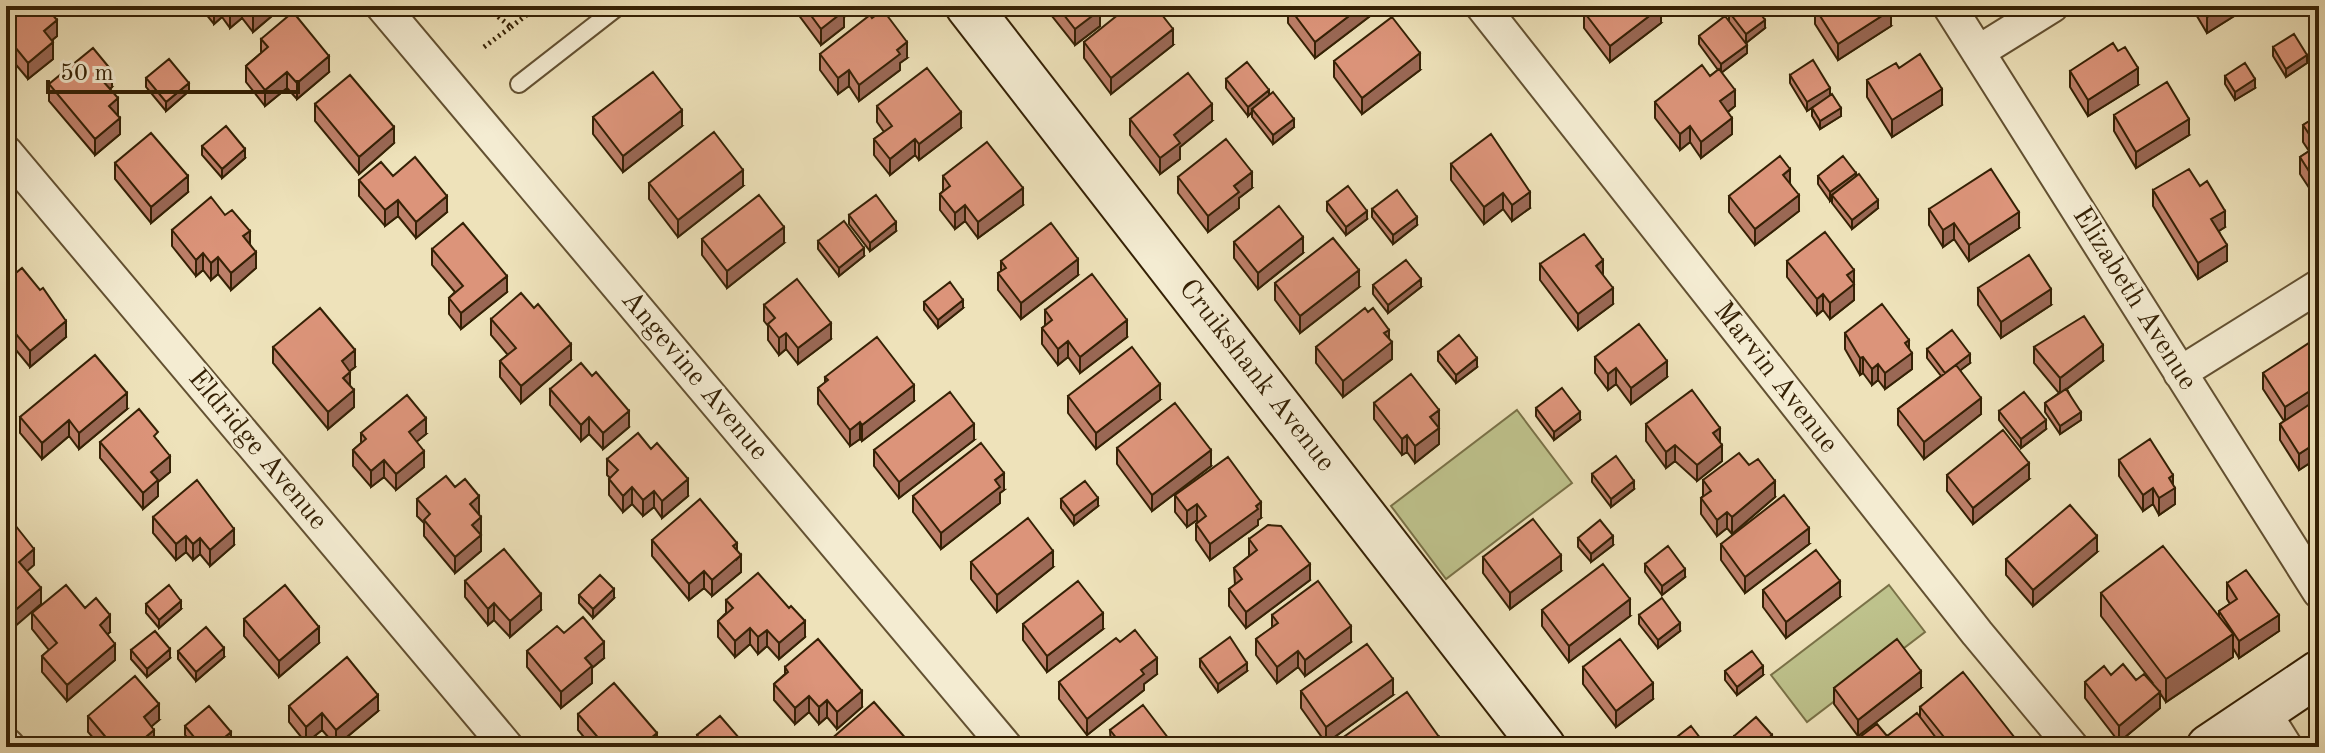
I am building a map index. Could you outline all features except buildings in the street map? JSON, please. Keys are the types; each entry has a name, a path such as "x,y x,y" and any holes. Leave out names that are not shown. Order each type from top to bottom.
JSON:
{"street":[{"name":"Angevine Avenue","path":"382,6 1006,747"},
{"name":"Cruikshank Avenue","path":"968,6 1543,747"},
{"name":"Marvin Avenue","path":"1482,6 1977,633 2072,747"},
{"name":"Elizabeth Avenue","path":"1949,6 2319,592"},
{"path":"1978,52 2052,6"},
{"name":"Eldridge Avenue","path":"6,152 507,747"},
{"path":"2180,373 2319,286"},
{"path":"2209,747 2319,673"},
{"path":"2263,710 2286,747"}],"lane":[{"path":"519,84 619,6"}],"path":[{"path":"485,6 511,27"},
{"path":"484,47 538,6"}],"green space":[{"path":"1517,410 1572,483 1446,579 1391,506"},
{"path":"1889,585 1925,632 1807,722 1771,675"}]}
